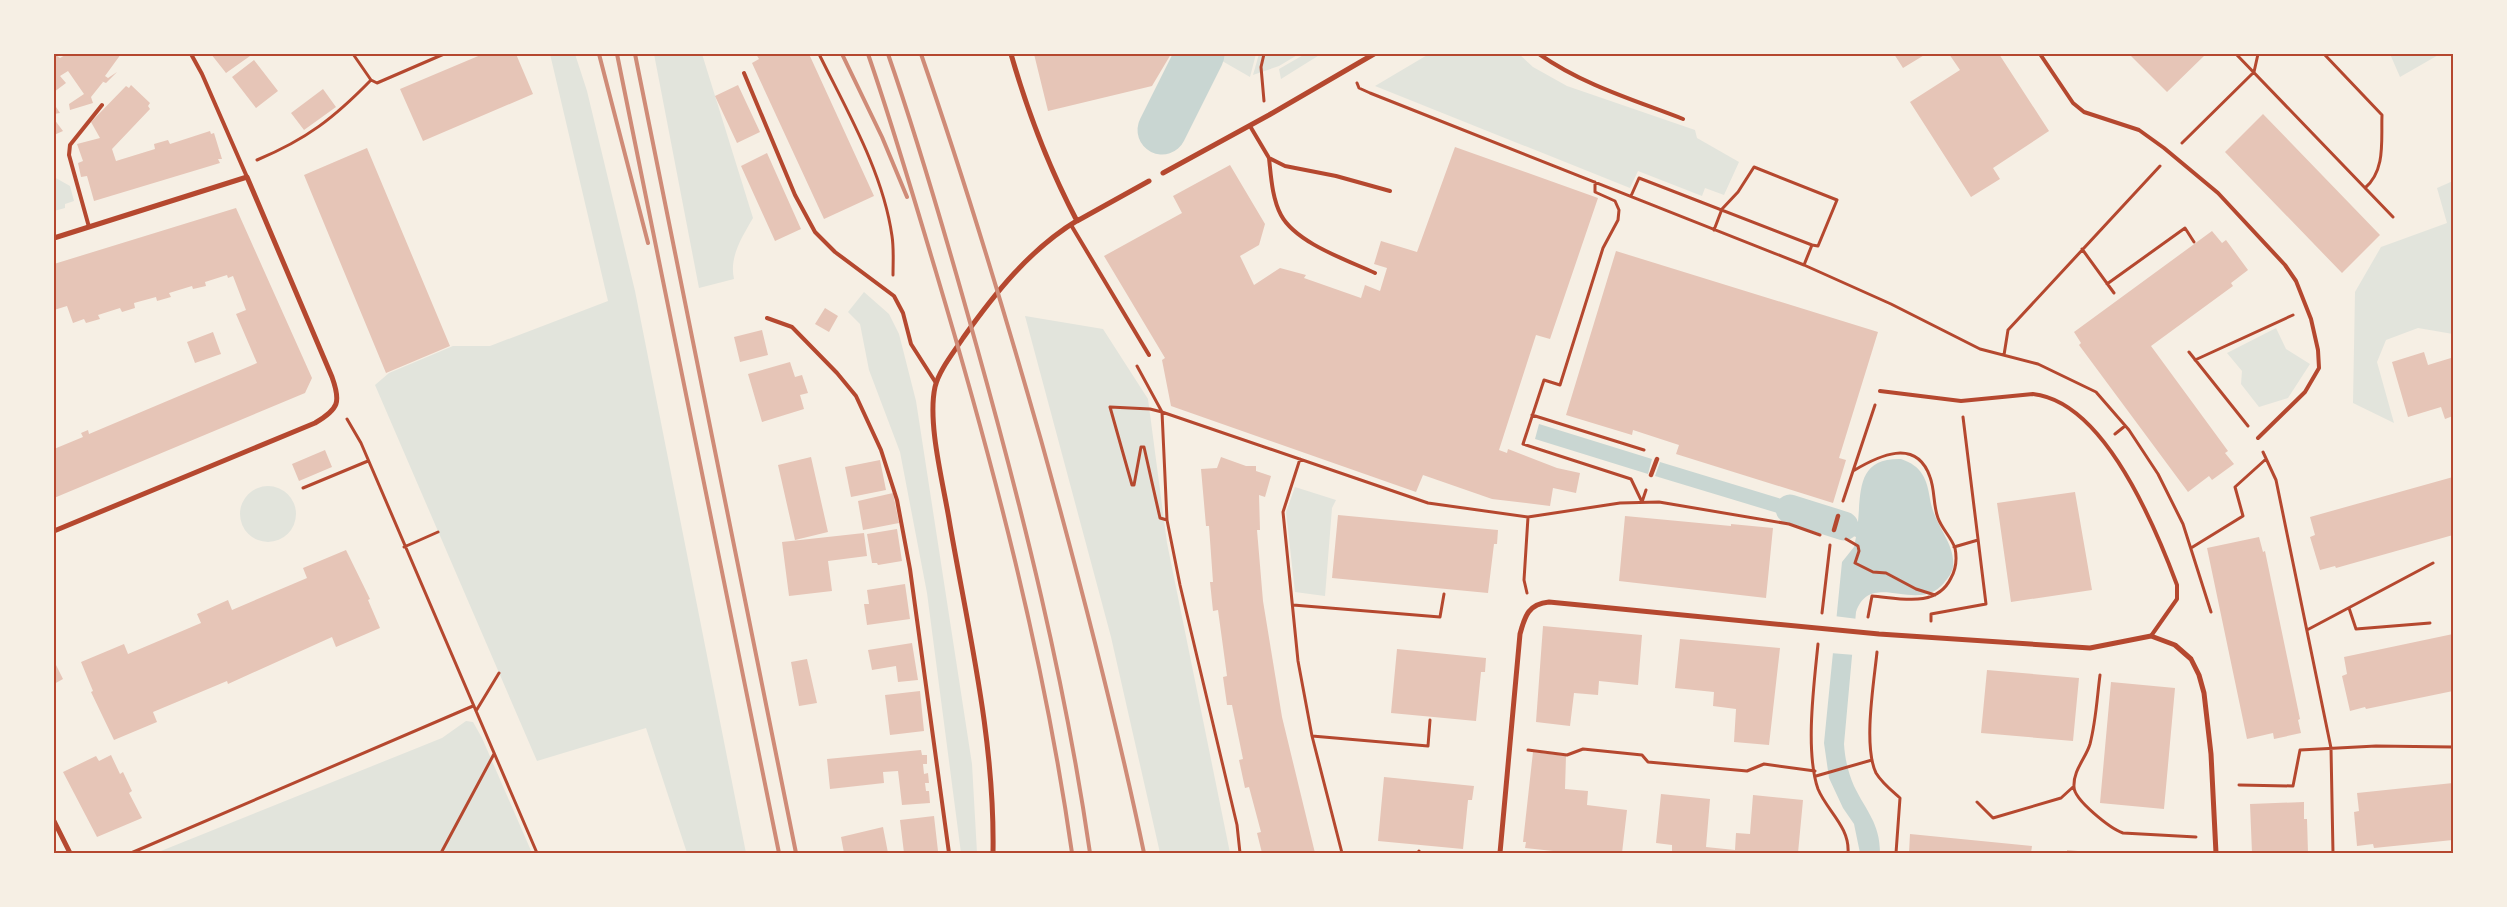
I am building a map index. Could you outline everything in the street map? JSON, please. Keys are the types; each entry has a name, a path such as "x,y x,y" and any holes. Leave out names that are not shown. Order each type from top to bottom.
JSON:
{"street":[{"path":"1011,54 1031,121 1058,184 1078,220"},
{"path":"1163,173 1250,126 1374,54"},
{"path":"54,238 247,177 332,377 336,390 337,405 328,415 315,423 54,531"},
{"path":"994,853 990,758 935,431 933,401 936,383 953,353 990,300 1041,248 1071,224 1149,181"},
{"path":"1651,475 1657,458"},
{"path":"1832,535 1838,516"},
{"path":"1500,853 1520,634 1524,618 1531,607 1538,603 1549,602 1863,633 2090,648 2150,636 2175,645 2191,659 2199,674 2211,754 2216,853"},
{"path":"54,821 70,853"}],"lane":[{"path":"191,54 202,74 247,177"},
{"path":"1539,54 1562,70 1592,85 1683,119"},
{"path":"2040,54 2073,103 2084,112 2139,130 2171,154 2218,193 2284,264 2296,281 2308,309 2318,350 2316,374 2305,392 2258,438"},
{"path":"744,73 795,195 815,232 835,252 894,296 903,313 911,344 936,383"},
{"path":"89,227 69,155 70,145 102,105"},
{"path":"1250,126 1269,158 1273,190 1281,215 1292,229 1325,250 1375,273"},
{"path":"1269,158 1285,166 1336,176 1390,191"},
{"path":"1071,224 1149,355"},
{"path":"767,318 792,327 837,373 856,396 881,450 897,500 910,570 948,853"},
{"path":"1880,390 1961,401 2033,394 2045,395 2074,411 2112,455 2144,506 2177,585 2177,599 2150,636"}],"path":[{"path":"353,54 372,80 377,82 386,81 444,54"},
{"path":"819,54 857,131 879,186 893,238 894,296"},
{"path":"1264,54 1261,66 1262,98 1269,115"},
{"path":"2236,54 2393,216"},
{"path":"2004,355 2008,330 2171,154 2254,72 2258,54"},
{"path":"2324,54 2382,115 2381,160 2374,181 2365,188"},
{"path":"1349,69 1359,88 1804,265 1891,304 1980,349 2038,364 2096,392 2129,430 2158,474 2183,524 2211,612"},
{"path":"243,166 279,151 325,124 372,80"},
{"path":"1631,196 1639,178 1722,209 1812,245 1818,246 1836,200 1754,167 1738,192 1722,209 1714,230"},
{"path":"1595,182 1595,192 1615,201 1619,210 1618,220 1603,248 1560,385 1544,380 1523,444 1631,479 1642,502"},
{"path":"2107,284 2185,228 2194,242"},
{"path":"1804,265 1812,245"},
{"path":"2082,250 2114,293"},
{"path":"2195,360 2308,309"},
{"path":"2189,352 2258,438 2276,480 2331,748 2333,853"},
{"path":"1134,362 1162,412 1167,520 1180,585 1237,825 1240,853"},
{"path":"1932,637 1931,614 1986,604 1961,401"},
{"path":"337,405 358,436 404,547 537,853"},
{"path":"1838,516 1875,405"},
{"path":"1167,520 1160,518 1144,447 1141,447 1134,485 1132,485 1110,407 1150,409 1162,412 1428,503 1528,517 1620,503 1659,502 1789,524 1854,542 1858,546 1855,563 1873,572 1886,573 1910,586 1935,595"},
{"path":"1532,415 1658,455 1657,458"},
{"path":"1853,471 1888,453 1903,453 1917,459 1930,475 1936,512 1954,547 1956,558 1954,572 1949,583 1935,595 1921,600 1872,596 1869,611"},
{"path":"1300,459 1283,512 1298,661 1312,736 1342,853"},
{"path":"2191,548 2243,516 2235,487 2266,459"},
{"path":"303,488 368,461"},
{"path":"1528,517 1524,580 1531,607"},
{"path":"404,547 438,532"},
{"path":"1832,535 1820,628 1810,742 1818,789 1839,820 1849,844 1848,853"},
{"path":"1954,547 1978,540"},
{"path":"2307,630 2433,564"},
{"path":"1293,605 1440,617 1444,594"},
{"path":"2348,608 2356,629 2430,623"},
{"path":"1877,652 1871,717 1872,760 1882,782 1900,798 1896,853"},
{"path":"475,712 499,673"},
{"path":"2100,674 2089,746 2079,762 2074,787 2079,799 2114,830 2138,835 2196,837"},
{"path":"130,853 473,706"},
{"path":"1312,736 1428,746 1430,720"},
{"path":"2239,785 2294,786 2300,750 2376,746 2453,747"},
{"path":"1528,750 1567,755 1583,749 1642,755 1648,762 1747,772 1764,764 1815,771"},
{"path":"441,853 494,754"},
{"path":"1816,776 1872,760"},
{"path":"1977,802 1993,818 2061,798 2074,787"}],"shaded area":[{"path":"550,54 575,54 587,91 635,291 746,853 687,853 646,728 537,761 375,385 389,373 453,346 490,346 608,301"},
{"path":"654,54 702,54 753,218 735,255 733,263 734,279 699,288"},
{"path":"1210,54 1256,54 1250,77"},
{"path":"1259,54 1299,54 1279,66 1253,75"},
{"path":"1305,54 1321,54 1281,79 1279,69"},
{"path":"1429,54 1519,54 1533,67 1567,86 1695,130 1697,138 1739,162 1724,195 1705,188 1702,196 1638,171 1630,188 1375,86"},
{"path":"2390,54 2440,54 2400,77"},
{"path":"54,177 70,186 74,201 65,204 65,208 54,211"},
{"path":"2453,181 2453,334 2418,328 2386,340 2377,362 2394,423 2353,403 2355,292 2381,247 2447,223 2437,188"},
{"path":"864,292 889,314 899,334 916,401 972,764 977,853 961,853 927,593 900,452 869,370 860,324 848,312"},
{"path":"1025,316 1103,329 1148,399 1167,543 1230,853 1160,853 1111,637"},
{"path":"2276,328 2286,349 2310,364 2288,398 2259,407 2241,384 2242,371 2227,353"},
{"path":"1539,424 1652,459 1648,474 1535,439"},
{"path":"1901,459 1919,469 1925,479 1932,508 1951,550 1953,567 1944,583 1933,592 1921,595 1883,592 1872,594 1863,600 1856,612 1844,750 1852,781 1878,833 1880,853 1860,853 1854,824 1843,808 1829,778 1824,743 1842,562 1854,547 1856,537 1842,532 1846,519 1858,522 1864,477 1869,470 1887,460"},
{"path":"1660,462 1831,514 1827,528 1655,476"},
{"path":"268,486 283,491 291,499 296,514 291,529 283,537 268,542 253,537 245,529 240,514 245,499 253,491"},
{"path":"1295,487 1336,500 1332,508 1325,596 1295,592 1286,512"},
{"path":"466,721 473,722 482,738 532,853 156,853 442,738"}],"pier":[{"path":"1834,616 1858,619 1855,655 1830,653"}],"building":[{"path":"54,54 60,58 67,54 121,54 105,76 108,78 117,72 106,83 101,81 103,82 91,97 93,103 70,110 69,104 84,94 68,71 60,76 66,83 54,92"},
{"path":"211,54 249,54 250,56 226,73"},
{"path":"483,54 516,54 533,94 423,141 400,89"},
{"path":"756,54 809,54 874,196 824,219 752,63 759,59"},
{"path":"1034,54 1171,54 1152,86 1048,111"},
{"path":"1894,54 1926,54 1903,68"},
{"path":"1949,54 1999,54 2049,131 1993,168 2000,179 1971,197 1910,102 1960,70"},
{"path":"2129,54 2206,54 2167,92"},
{"path":"254,60 278,91 256,108 232,77"},
{"path":"131,85 150,103 148,106 150,109 112,149 116,161 155,149 154,144 168,140 170,144 210,131 211,134 214,133 222,159 218,159 220,163 94,201 87,176 81,177 78,163 83,161 77,144 100,138 91,122 126,86 129,88"},
{"path":"738,85 760,132 737,143 715,96"},
{"path":"323,89 336,107 304,130 291,113"},
{"path":"54,104 60,113 54,114"},
{"path":"2263,114 2380,235 2342,273 2225,152"},
{"path":"54,119 63,131 54,135"},
{"path":"1455,147 1598,198 1550,339 1536,335 1499,450 1507,453 1508,449 1557,468 1580,473 1576,493 1553,488 1550,506 1492,499 1423,475 1416,492 1171,406 1162,360 1165,358 1104,256 1182,213 1173,196 1230,165 1265,224 1259,245 1240,256 1254,285 1280,268 1306,275 1304,278 1361,298 1365,285 1380,291 1387,268 1374,264 1381,241 1417,252"},
{"path":"367,148 450,346 386,373 304,175"},
{"path":"767,153 801,229 775,241 741,166"},
{"path":"236,208 312,378 305,393 54,498 54,449 83,437 81,433 88,430 89,434 257,363 236,314 246,310 233,276 228,278 227,275 205,282 206,286 193,289 192,286 169,293 171,297 157,301 156,297 134,303 135,308 122,312 120,308 98,315 100,319 86,323 84,319 73,323 67,306 54,310 54,264"},
{"path":"2212,231 2222,243 2226,240 2248,270 2231,283 2233,286 2151,346 2228,451 2225,453 2234,464 2212,480 2209,476 2188,492 2079,345 2081,343 2074,332"},
{"path":"1616,251 1878,332 1839,458 1846,460 1833,503 1676,454 1679,445 1633,430 1632,435 1566,415"},
{"path":"825,308 838,316 829,332 815,324"},
{"path":"762,330 768,355 740,362 734,337"},
{"path":"213,332 221,354 195,363 187,342"},
{"path":"2424,352 2428,365 2451,358 2453,416 2445,419 2441,407 2408,417 2392,362"},
{"path":"790,362 795,377 802,375 808,393 800,395 804,409 762,422 748,374"},
{"path":"325,450 332,467 299,481 292,464"},
{"path":"811,457 828,532 795,540 778,465"},
{"path":"1221,457 1246,466 1256,466 1256,471 1271,476 1265,497 1259,495 1260,530 1257,530 1263,601 1282,717 1315,853 1262,853 1257,833 1261,832 1249,787 1245,788 1239,760 1243,759 1232,705 1227,705 1223,677 1227,676 1218,610 1213,611 1210,582 1213,582 1209,526 1206,526 1201,469 1217,468"},
{"path":"880,460 886,490 851,497 845,467"},
{"path":"2453,477 2453,535 2336,568 2335,566 2320,570 2310,537 2315,535 2310,517"},
{"path":"2075,492 2092,590 2011,602 1997,503"},
{"path":"893,493 899,523 863,530 858,501"},
{"path":"1338,515 1498,530 1497,544 1494,544 1488,593 1332,578"},
{"path":"1625,516 1773,528 1766,598 1619,581"},
{"path":"897,529 902,561 878,565 877,563 872,563 867,534"},
{"path":"864,533 867,556 828,561 832,591 789,596 782,542"},
{"path":"2259,537 2263,552 2265,551 2300,719 2298,720 2301,733 2274,739 2273,733 2247,739 2207,548"},
{"path":"346,550 370,599 368,600 380,628 336,647 332,637 228,684 227,681 153,712 157,722 114,740 91,692 93,691 81,662 124,644 128,654 201,623 197,614 228,600 232,610 307,578 303,568"},
{"path":"905,584 910,619 867,625 864,604 869,604 867,590"},
{"path":"1543,626 1642,635 1638,685 1599,681 1598,695 1574,693 1570,726 1536,722"},
{"path":"2453,634 2453,691 2350,711 2342,676 2347,674 2344,657"},
{"path":"1680,639 1780,648 1769,745 1734,742 1736,709 1713,706 1714,692 1675,688"},
{"path":"912,643 918,680 898,682 896,666 872,670 868,650"},
{"path":"1397,649 1486,658 1485,672 1481,672 1476,721 1391,713"},
{"path":"807,659 817,703 799,706 791,662"},
{"path":"54,661 63,679 54,684"},
{"path":"1987,670 2079,678 2073,741 1981,733"},
{"path":"2111,682 2175,688 2164,809 2100,803"},
{"path":"920,691 924,731 890,735 885,695"},
{"path":"921,750 922,755 927,755 927,764 923,764 924,774 928,773 929,783 925,783 926,791 929,791 930,803 902,805 898,771 883,772 884,783 830,789 827,759"},
{"path":"1533,752 1566,756 1565,789 1588,791 1587,805 1627,810 1622,853 1572,853 1525,848 1526,842 1523,842"},
{"path":"111,755 120,774 123,772 132,791 129,793 142,818 97,837 63,772 96,756 99,761"},
{"path":"1384,777 1474,786 1472,800 1468,800 1463,849 1378,841"},
{"path":"2453,783 2453,840 2374,848 2373,844 2357,846 2354,812 2359,811 2357,793"},
{"path":"1661,794 1710,799 1706,847 1735,850 1736,833 1750,834 1753,795 1803,800 1798,853 1672,853 1672,845 1656,843"},
{"path":"2304,802 2304,819 2307,819 2308,853 2252,853 2250,804"},
{"path":"934,816 938,851 904,853 900,820"},
{"path":"883,827 888,853 844,853 841,837"},
{"path":"1910,834 2032,846 2031,853 1909,853"},
{"path":"2067,850 2089,852 2089,853 2067,853"},
{"path":"1655,851 1668,852 1668,853 1655,853"}],"waterway":[{"path":"1162,130 1200,54"},
{"path":"1790,509 1844,526"}],"railway":[{"path":"599,54 648,243"},
{"path":"617,54 779,853"},
{"path":"635,54 796,853"},
{"path":"842,54 882,137 907,197"},
{"path":"868,54 895,135 936,272 997,488 1032,633 1047,706 1072,853"},
{"path":"888,54 945,235 1026,533 1068,724 1090,853"},
{"path":"921,54 984,246 1041,440 1096,646 1144,853"}]}
